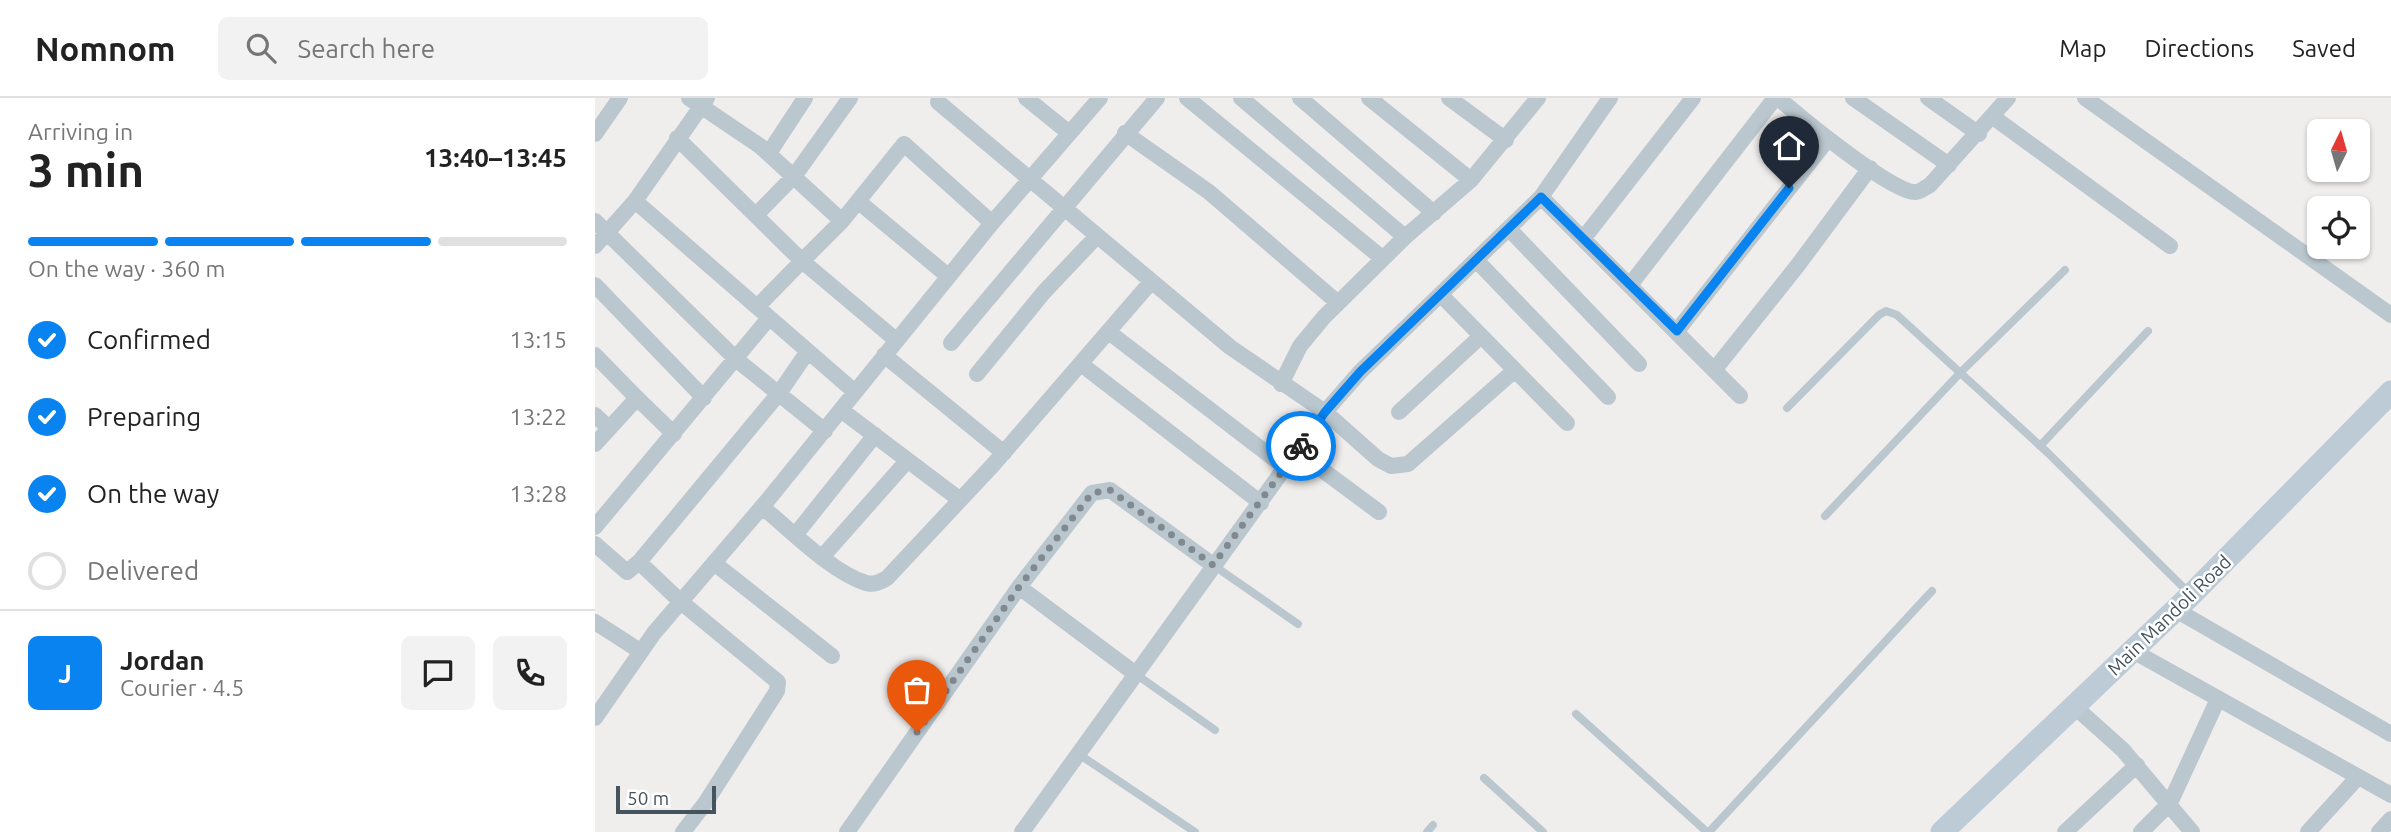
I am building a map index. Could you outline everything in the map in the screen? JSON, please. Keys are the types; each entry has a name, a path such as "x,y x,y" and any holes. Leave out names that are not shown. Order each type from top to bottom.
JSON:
{"street":[{"path":"595,134 620,98"},
{"path":"769,153 805,98"},
{"path":"756,215 795,175 850,98"},
{"path":"1026,98 1068,132"},
{"path":"595,718 640,651 762,507 992,223 1100,98"},
{"path":"951,343 1157,98"},
{"path":"1187,98 1382,258"},
{"path":"1241,98 1405,237"},
{"path":"1300,98 1434,213"},
{"path":"1369,98 1471,180"},
{"path":"1449,98 1506,140"},
{"path":"1022,832 1325,412 1360,372 1510,230 1541,197 1610,98"},
{"path":"1583,239 1693,98"},
{"path":"1630,285 1776,98 1828,139 1895,185 1916,192 1930,185 1979,134 2000,105 2170,246"},
{"path":"1853,98 1949,165"},
{"path":"1928,98 1979,134"},
{"path":"2085,98 2391,315"},
{"path":"1281,384 1300,346 1337,302 1405,237 1471,180 1506,140 1535,99"},
{"path":"595,246 635,201 699,101 769,153 842,221"},
{"path":"937,102 1151,282 1281,384 1325,412 1378,459 1399,467 1420,454 1515,370"},
{"path":"1125,133 1209,192 1337,302"},
{"path":"677,138 802,261 897,340"},
{"path":"1677,331 1828,139"},
{"path":"595,527 737,360 763,313 802,261 859,202 904,144 992,223"},
{"path":"1715,369 1798,265 1870,168"},
{"path":"1541,197 1740,396"},
{"path":"635,201 855,392"},
{"path":"859,202 948,276"},
{"path":"595,222 737,360 824,431"},
{"path":"1510,230 1639,364"},
{"path":"977,374 1044,292 1097,236"},
{"path":"1477,261 1608,397"},
{"path":"762,507 823,556 867,583 877,583 910,557 1110,333 1151,282"},
{"path":"595,285 704,398"},
{"path":"1441,295 1567,423"},
{"path":"1110,333 1286,468"},
{"path":"1399,412 1482,336"},
{"path":"595,544 627,572 639,562 779,392 808,351"},
{"path":"595,355 674,434"},
{"path":"884,355 1004,453"},
{"path":"1080,364 1261,503"},
{"name":"Main Mandoli Road","path":"1942,832 2184,602 2391,392"},
{"path":"595,444 636,398"},
{"path":"841,410 960,499"},
{"path":"595,415 609,428"},
{"path":"796,534 875,435"},
{"path":"1298,452 1379,512"},
{"path":"823,556 907,461"},
{"path":"847,832 1019,587 1087,498 1101,489 1110,490 1213,565"},
{"path":"639,562 681,602 775,679 778,687 706,802 683,832"},
{"path":"714,563 832,656"},
{"path":"1019,587 1137,675"},
{"path":"2184,602 2391,734"},
{"path":"595,622 640,651"},
{"path":"2133,651 2391,796"},
{"path":"2141,832 2170,803 2218,699"},
{"path":"2074,707 2137,765 2192,832"},
{"path":"2065,832 2137,765"},
{"path":"2308,832 2358,778"},
{"path":"2379,832 2391,819"}],"lane":[{"path":"1825,516 1961,372 2065,270"},
{"path":"1787,408 1886,311 1898,314 2041,446 2184,602"},
{"path":"2041,446 2148,331"},
{"path":"1213,565 1298,624"},
{"path":"1576,713 1708,832 1932,591"},
{"path":"1137,675 1215,730"},
{"path":"1077,753 1195,832"},
{"path":"1484,778 1543,832"}],"way so far":[{"path":"917,732 1019,587 1092,493 1101,489 1110,490 1213,565 1301,446"}],"route":[{"path":"1301,446 1325,412 1360,372 1510,230 1541,197 1677,331 1789,188"}]}
